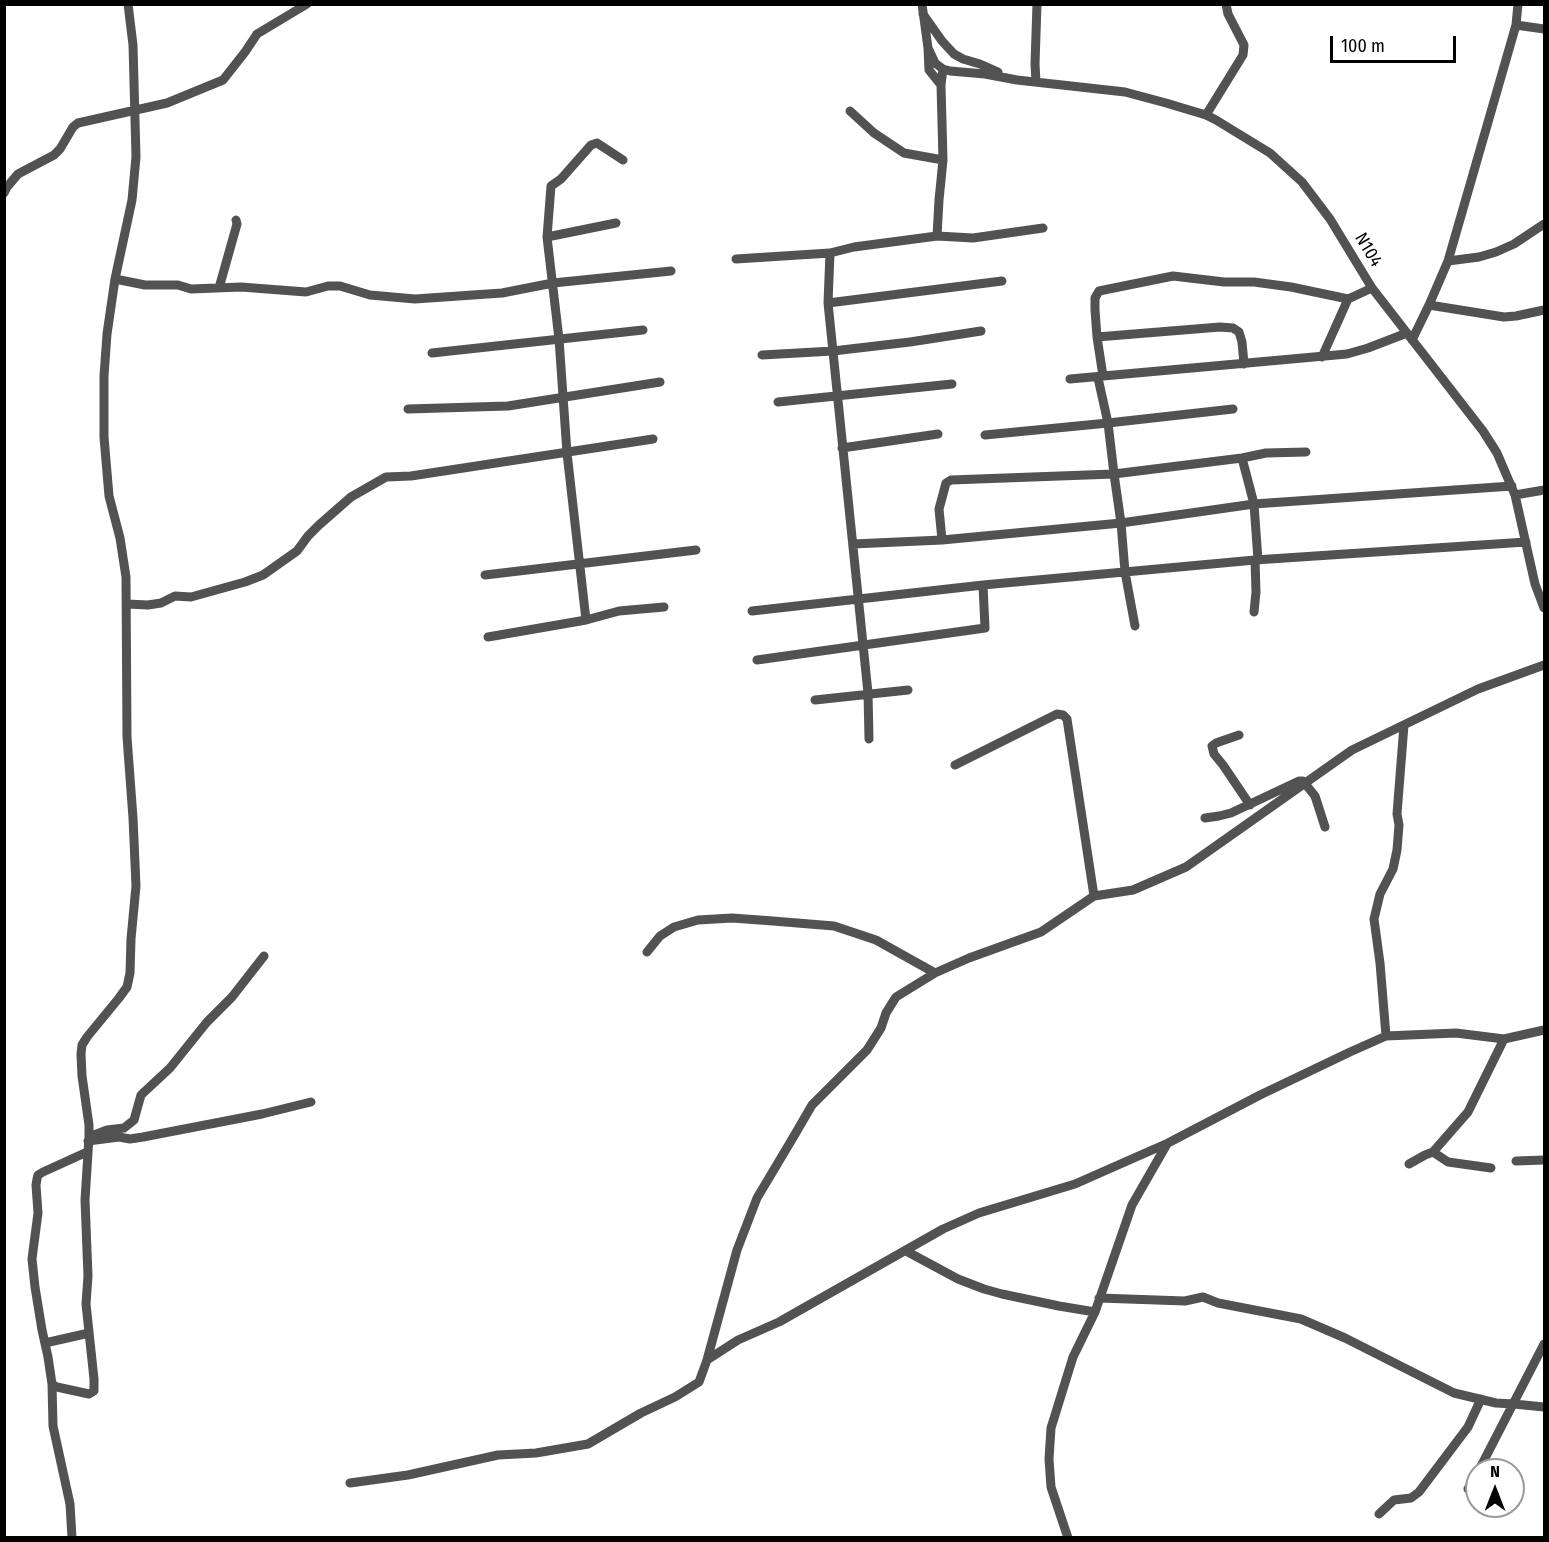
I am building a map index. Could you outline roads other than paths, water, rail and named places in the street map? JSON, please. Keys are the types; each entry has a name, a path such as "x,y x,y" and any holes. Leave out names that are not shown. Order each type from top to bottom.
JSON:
{"street":[{"path":"52,1384 57,1388 82,1394 92,1393 94,1390 86,1304 88,1276 86,1200 89,1139 81,1054 82,1045 87,1037 127,987 136,886 127,737 126,577 120,538 109,496 104,437 107,334 115,279 132,200 136,157 133,45 128,4"},
{"path":"4,193 18,174 54,155 78,123 182,98 223,80 257,34 307,4"},
{"path":"1036,82 1037,4"},
{"path":"1206,115 1243,55 1244,45 1228,14 1226,4"},
{"path":"1070,379 1347,354 1410,336 1429,305 1448,261 1516,25 1518,4"},
{"name":"N104","path":"922,9 942,41 954,54 1017,80"},
{"name":"N104","path":"922,9 928,48 935,63 943,69 1125,92 1206,115 1270,153 1302,182 1330,219 1372,288 1483,431 1497,453 1513,490 1535,584 1545,608"},
{"path":"1516,25 1545,29"},
{"path":"928,48 929,70 941,85"},
{"path":"937,236 943,160 941,85 943,69"},
{"path":"850,111 874,133 904,153 943,160"},
{"path":"586,620 567,453 559,339 547,237 551,186 561,179 592,143 597,143 623,160"},
{"path":"219,288 237,224 236,220"},
{"path":"547,237 616,223"},
{"path":"1448,261 1496,252 1514,244 1545,224"},
{"path":"736,259 830,253 854,247 937,236 973,238 1043,228"},
{"path":"830,253 828,303 868,693 869,739"},
{"path":"115,279 145,285 178,285 191,289 241,286 306,292 328,286 340,286 370,295 415,299 502,292 671,271"},
{"path":"1135,626 1125,572 1122,524 1101,377 1095,298 1099,291 1173,276 1224,282 1254,282 1348,299 1372,288"},
{"path":"828,303 1002,281"},
{"path":"1322,357 1348,299"},
{"path":"1429,305 1503,316 1516,316 1545,310"},
{"path":"1097,337 1220,327 1233,328 1239,332 1244,364"},
{"path":"432,353 643,330"},
{"path":"762,355 833,351 981,331"},
{"path":"408,409 508,406 660,382"},
{"path":"778,402 952,384"},
{"path":"985,435 1233,409"},
{"path":"842,448 938,434"},
{"path":"127,604 148,605 161,603 175,596 190,597 262,575 297,551 308,536 332,512 351,497 386,477 411,476 653,439"},
{"path":"942,540 939,508 946,483 951,480 1114,474 1266,453 1306,452"},
{"path":"1242,458 1254,504 1257,560 1254,612"},
{"path":"853,544 942,540 1122,524 1254,504 1545,490"},
{"path":"752,611 983,585 1257,560 1526,542"},
{"path":"484,575 696,550"},
{"path":"757,660 985,628 983,585"},
{"path":"488,637 586,620 619,610 663,606"},
{"path":"350,1482 408,1475 498,1455 536,1453 588,1444 699,1382 737,1250 757,1198 812,1105 867,1050 897,997 935,973 1041,932 1094,896 1133,890 1186,867 1352,750 1478,689 1545,665"},
{"path":"815,700 908,690"},
{"path":"955,765 1057,714 1063,715 1067,719 1094,896"},
{"path":"1386,1036 1374,919 1380,894 1393,870 1397,850 1399,825 1397,814 1404,725"},
{"path":"1239,735 1212,746 1214,754 1250,805"},
{"path":"1205,818 1219,816 1250,805 1299,781 1306,783 1316,796 1325,827"},
{"path":"647,952 660,936 674,927 698,920 732,918 763,920 834,926 876,940 935,973"},
{"path":"89,1139 107,1130 124,1128 134,1120 141,1095 170,1068 207,1022 232,997 264,956"},
{"path":"707,1360 738,1340 779,1322 942,1229 979,1213 1075,1184 1167,1143 1270,1090 1386,1036 1456,1033 1504,1039 1545,1030"},
{"path":"1409,1164 1433,1152 1467,1112 1504,1039"},
{"path":"89,1139 143,1137 311,1102"},
{"path":"1068,1538 1052,1487 1049,1459 1051,1428 1073,1357 1095,1312 1132,1205 1167,1143"},
{"path":"72,1538 70,1504 53,1426 52,1384 32,1259 39,1213 36,1185 39,1175 87,1152"},
{"path":"1433,1152 1448,1162 1491,1168"},
{"path":"1516,1161 1545,1160"},
{"path":"906,1251 958,1279 984,1289 1095,1312"},
{"path":"1099,1298 1185,1301 1203,1297 1218,1303 1301,1319 1345,1338 1454,1393 1496,1403 1545,1407"},
{"path":"45,1343 89,1333"},
{"path":"1485,1458 1545,1344"},
{"path":"1379,1514 1394,1500 1410,1498 1419,1492 1468,1427 1481,1399"}]}
